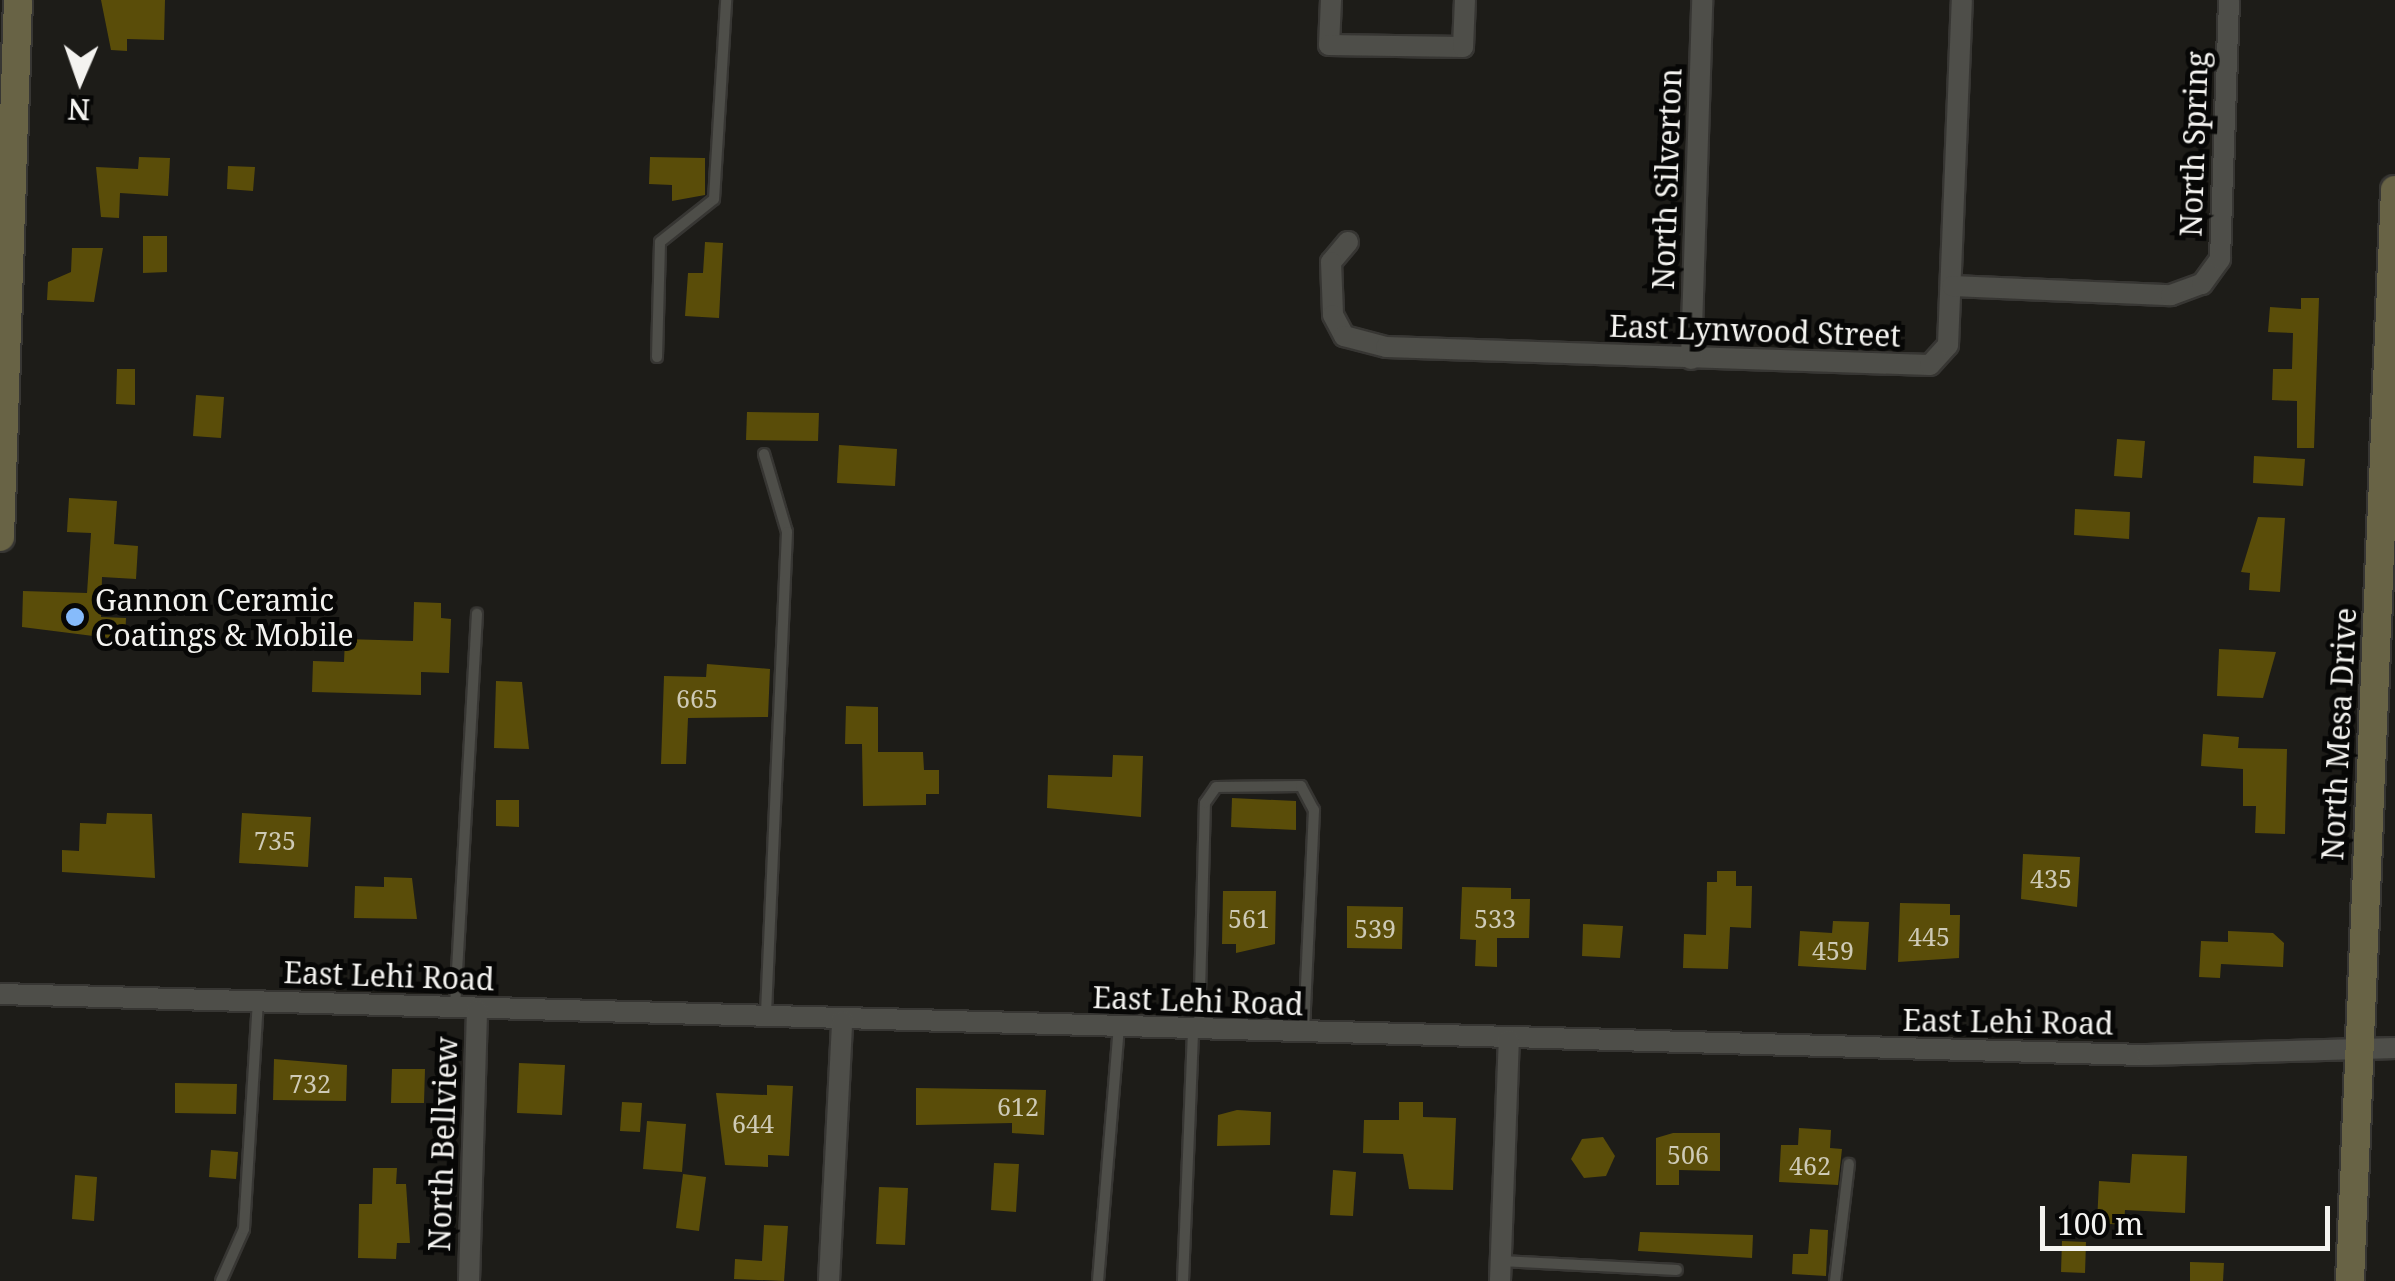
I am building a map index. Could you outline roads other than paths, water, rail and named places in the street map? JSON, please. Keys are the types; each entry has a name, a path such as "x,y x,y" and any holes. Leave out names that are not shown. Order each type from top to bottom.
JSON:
{"street":[{"path":"1331,0 1328,45 1464,47 1465,0"},
{"name":"North Silverton","path":"1691,359 1702,0"},
{"name":"East Lynwood Street","path":"1348,242 1331,262 1330,287 1344,336 1386,347 1930,365 1948,345 1962,0"},
{"name":"North Spring","path":"1952,286 2171,295 2202,284 2220,259 2229,0"},
{"path":"0,537 12,2"},
{"name":"North Mesa Drive","path":"2350,1281 2358,1047 2390,457 2395,190"},
{"name":"East Lehi Road","path":"0,994 1508,1040 2196,1056 2395,1048"},
{"name":"North Bellview","path":"469,1281 477,1010"},
{"path":"829,1281 842,1021"},
{"path":"1501,1271 1508,1040"}],"lane":[{"path":"657,357 660,242 714,198 726,0"},
{"path":"764,454 786,532 766,1019"},
{"path":"454,1008 477,614"},
{"path":"1183,1281 1205,803 1216,788 1301,786 1314,810 1304,1034"},
{"path":"221,1281 244,1229 258,1002"},
{"path":"1098,1281 1119,1028"},
{"path":"1835,1281 1849,1164"},
{"path":"1501,1271 1676,1270"}],"place":[{"name":"Gannon Ceramic Coatings & Mobile","path":"75,617"}]}
